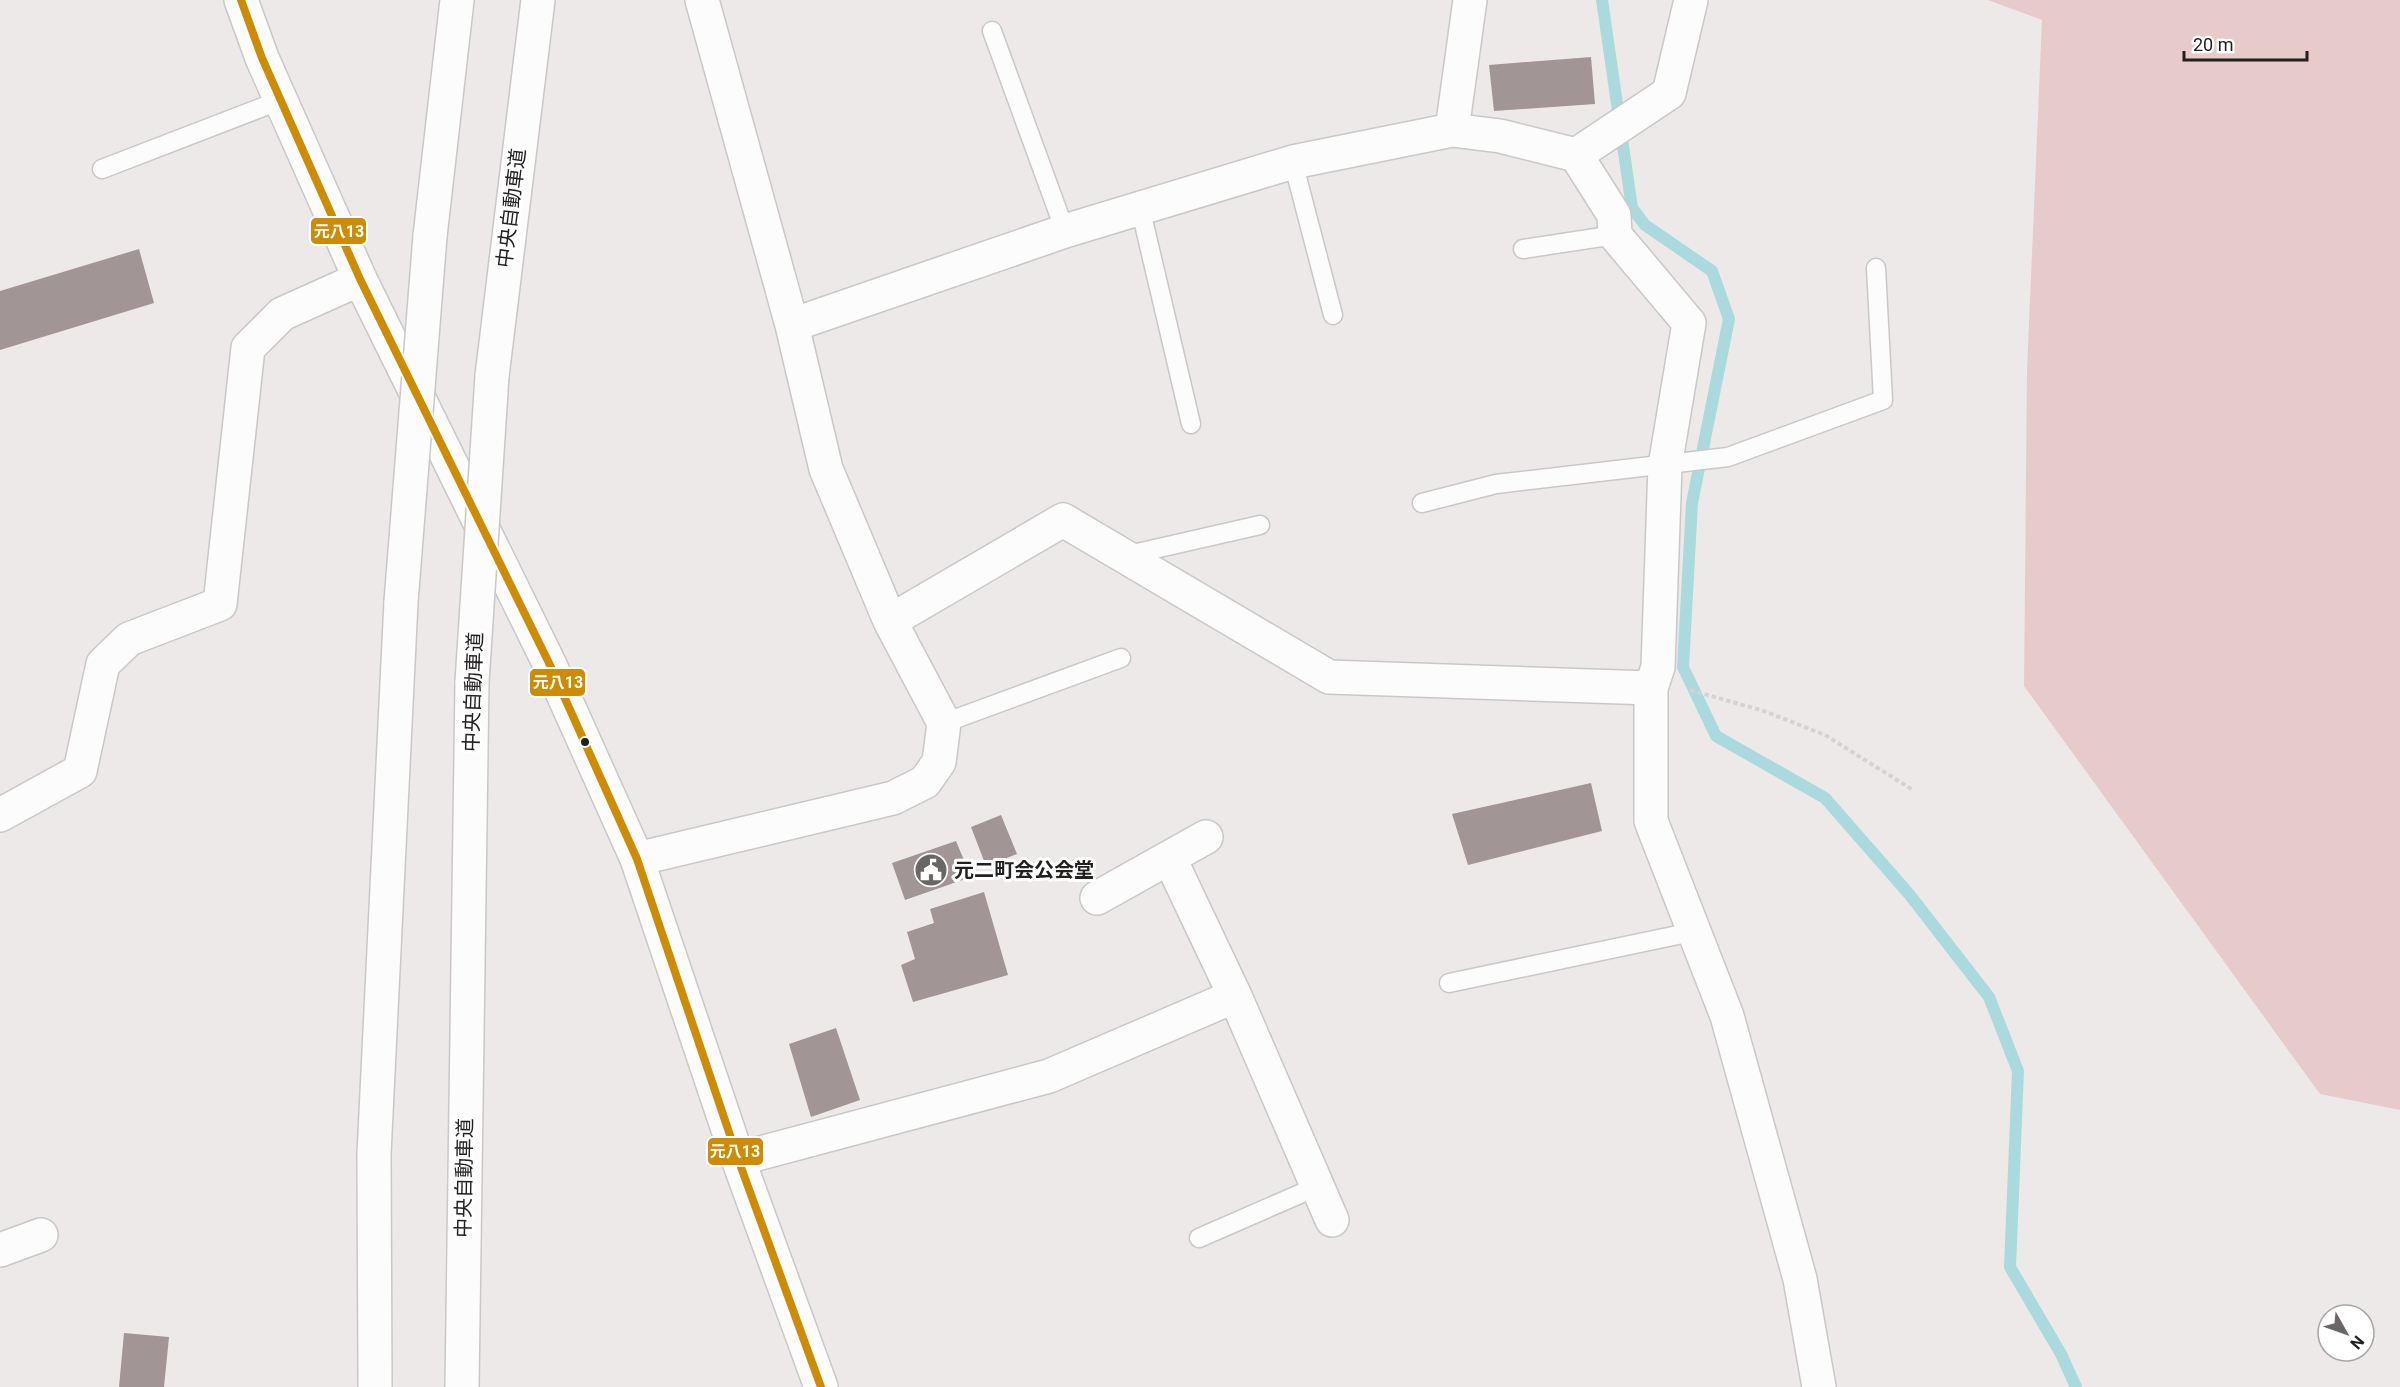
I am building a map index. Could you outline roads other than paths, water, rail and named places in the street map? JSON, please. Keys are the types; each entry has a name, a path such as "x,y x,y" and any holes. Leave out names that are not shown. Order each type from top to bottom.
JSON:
{"main road":[{"path":"241,0 281,100 360,279 549,663 637,859 738,1159 821,1387"},
{"path":"375,1387 374,1154 401,602 430,236 457,0"},
{"name":"中央自動車道","path":"462,1387 461,1317 472,682 492,376 538,0"},
{"path":"637,859 893,798 925,782 939,762 944,723 890,621 826,469 792,325 702,0"},
{"path":"1452,130 1470,0"},
{"path":"792,325 1065,231 1293,162 1452,130 1590,147 1669,93 1691,0"},
{"path":"1590,147 1614,215 1615,235 1689,323 1674,465 1658,668 1665,687 1651,821 1692,932 1727,1016 1800,1279 1819,1387"},
{"path":"0,815 80,771 103,664 129,639 220,604 248,348 282,314 360,279"},
{"path":"890,621 1063,520 1329,677 1665,687"},
{"path":"1097,898 1206,837"},
{"path":"1170,859 1235,996 1332,1220"},
{"path":"738,1159 1049,1076 1235,996"},
{"path":"0,1250 41,1235"}],"lane":[{"path":"992,31 1065,231"},
{"path":"102,169 281,100"},
{"path":"1293,162 1333,315"},
{"path":"1140,207 1191,424"},
{"path":"1523,249 1615,235"},
{"path":"1422,503 1496,484 1728,457 1883,400 1876,268"},
{"path":"1124,556 1260,525"},
{"path":"944,723 1121,658"},
{"path":"1449,983 1692,932"},
{"path":"1199,1238 1316,1187"}],"waterway":[{"path":"1602,0 1632,208 1645,225 1712,271 1729,319 1692,503 1683,667 1716,736 1825,798 1909,894 1989,997 2018,1071 2010,1267 2061,1354 2076,1387"}],"place":[{"name":"元二町会公会堂","path":"931,870"}]}
